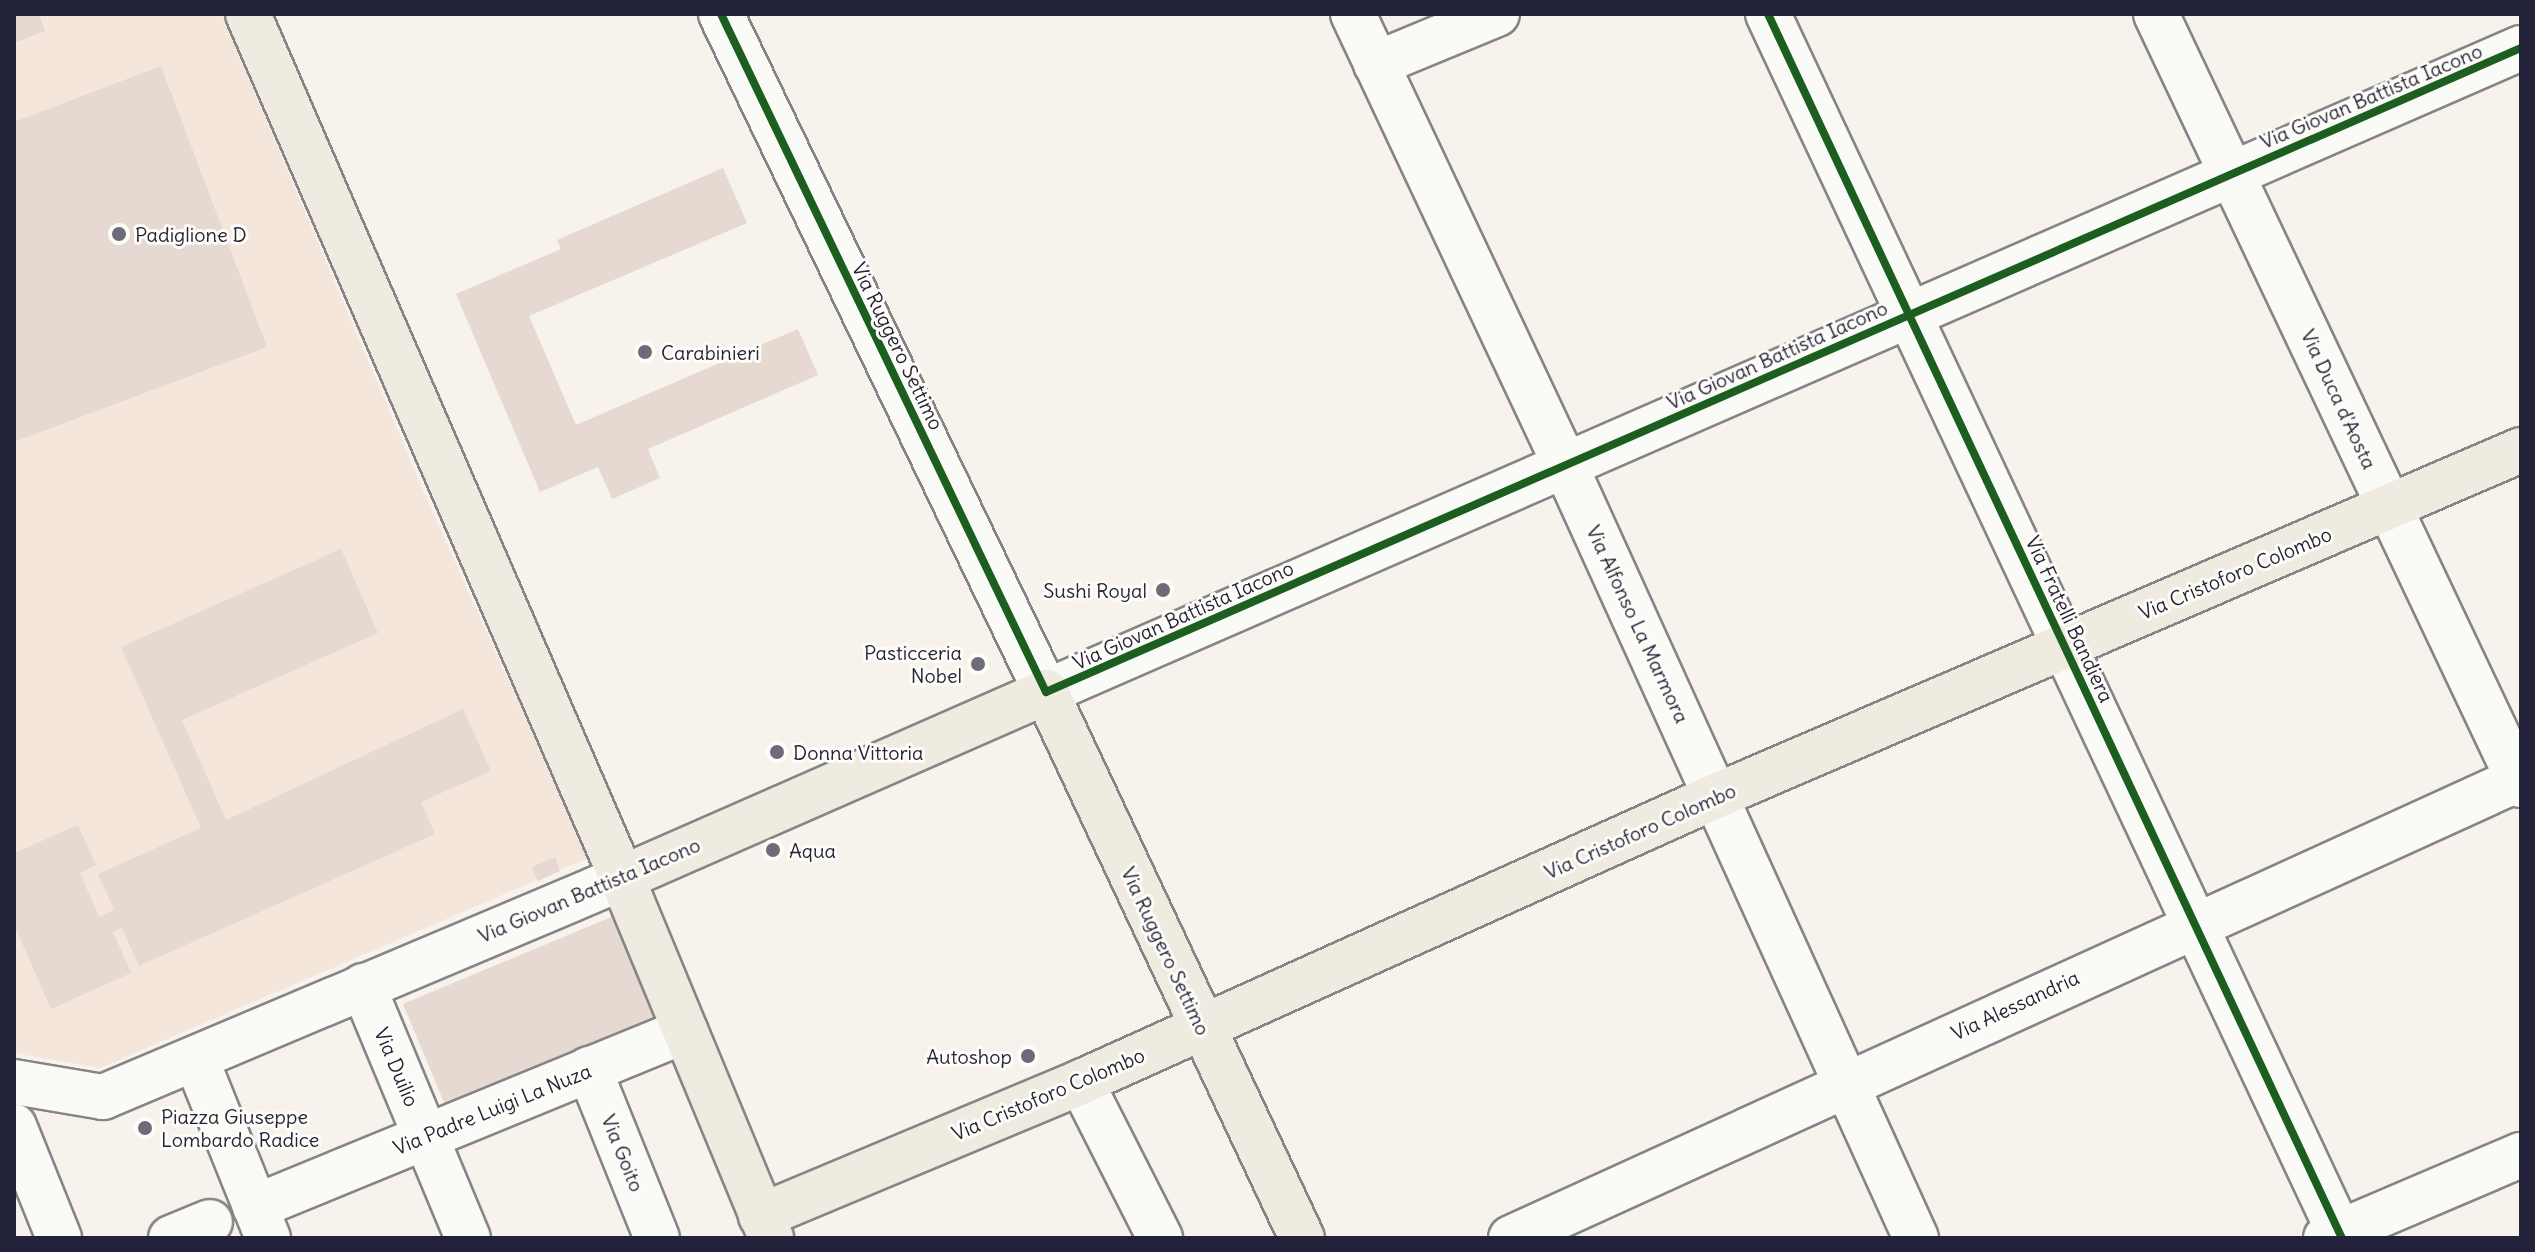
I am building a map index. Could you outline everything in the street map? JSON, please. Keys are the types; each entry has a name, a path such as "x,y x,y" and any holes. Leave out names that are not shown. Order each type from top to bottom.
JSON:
{"main road":[{"path":"248,14 622,878 766,1227"},
{"name":"Via Cristoforo Colombo","path":"766,1227 1201,1027 1716,796 2521,450"},
{"name":"Via Giovan Battista Iacono","path":"622,878 1046,692"},
{"name":"Via Ruggero Settimo","path":"1046,692 1302,1238"}],"street":[{"name":"Via Ruggero Settimo","path":"721,14 1046,692"},
{"name":"Via Alfonso La Marmora","path":"1353,14 1565,465 1916,1238"},
{"path":"1376,64 1497,14"},
{"name":"Via Fratelli Bandiera","path":"1768,14 2194,923 2336,1236"},
{"name":"Via Duca d'Aosta","path":"2156,14 2520,781"},
{"name":"Via Giovan Battista Iacono","path":"1046,692 2521,48"},
{"name":"Via Alessandria","path":"1511,1238 2194,923 2520,781"},
{"name":"Via Giovan Battista Iacono","path":"14,1082 103,1097 622,878"},
{"name":"Via Duilio","path":"363,986 468,1238"},
{"name":"Via Padre Luigi La Nuza","path":"262,1224 300,1189 685,1031"},
{"path":"196,1059 262,1224"},
{"name":"Via Goito","path":"589,1069 657,1238"},
{"path":"1081,1082 1160,1238"},
{"path":"14,1126 51,1219 25,1238"},
{"path":"2336,1236 2521,1155"}],"shaded area":[{"path":"14,14 221,14 426,497 588,858 100,1068 14,1053"}],"building":[{"path":"14,14 39,14 45,31 14,43"},
{"name":"Padiglione D","path":"161,66 267,347 14,442 14,122"},
{"path":"723,168 747,223 529,316 576,425 798,329 818,375 648,449 660,478 612,499 598,467 540,492 456,294 561,249 557,240"},
{"path":"341,549 378,633 182,720 226,820 463,709 491,771 421,802 435,834 139,966 122,928 113,932 131,973 51,1009 14,925 14,853 78,825 96,865 80,873 99,917 114,910 98,874 201,828 121,647"},
{"path":"555,857 560,871 538,881 532,867"},
{"path":"616,915 658,1018 446,1107 403,1004"}],"cycle path":[{"path":"721,14 1046,692 2521,48"},
{"path":"1768,14 2342,1238"}],"place":[{"name":"Padiglione D","path":"119,234"},
{"name":"Carabinieri","path":"645,352"},
{"name":"Sushi Royal","path":"1163,590"},
{"name":"Pasticceria Nobel","path":"978,664"},
{"name":"Donna Vittoria","path":"777,752"},
{"name":"Aqua","path":"773,850"},
{"name":"Autoshop","path":"1028,1056"},
{"name":"Piazza Giuseppe Lombardo Radice","path":"145,1128"}]}
